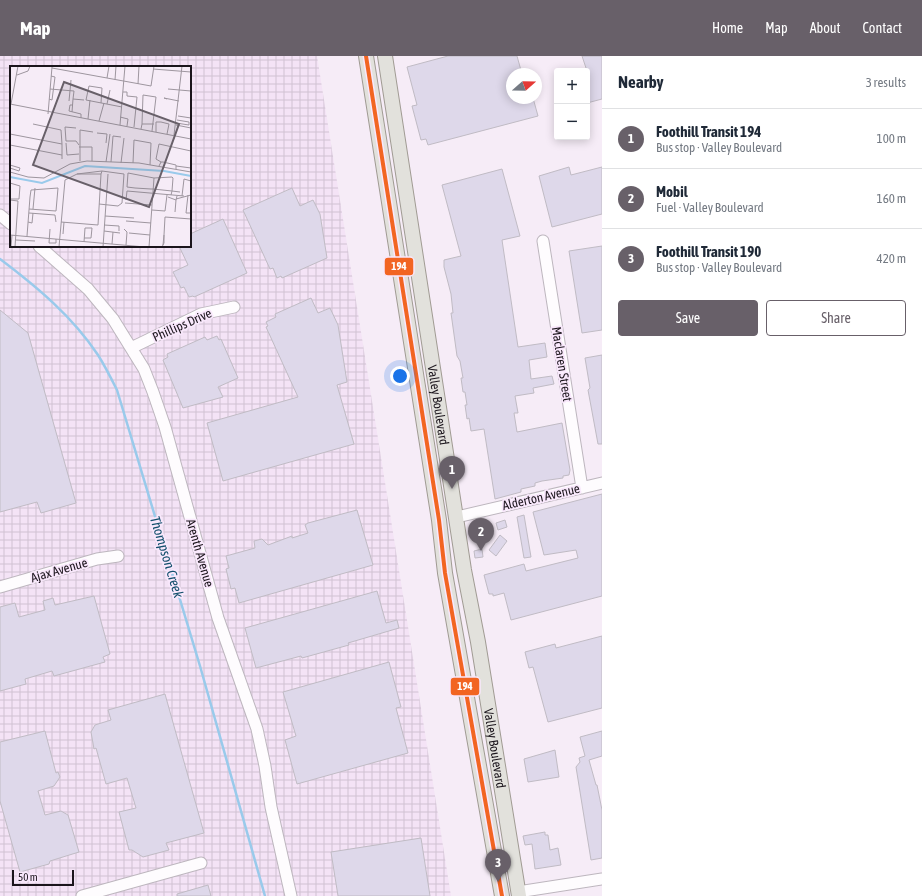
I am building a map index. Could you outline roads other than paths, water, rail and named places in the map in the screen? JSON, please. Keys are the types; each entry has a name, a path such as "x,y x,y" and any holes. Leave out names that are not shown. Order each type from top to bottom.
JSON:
{"main road":[{"name":"Valley Boulevard","path":"366,56 439,520 445,573 502,895"},
{"name":"Valley Boulevard","path":"385,56 435,391 518,894"},
{"path":"378,133 395,180 400,188 406,191"},
{"path":"439,520 457,517"},
{"path":"502,895 518,894"}],"street":[{"path":"0,215 10,223"},
{"name":"Maclaren Street","path":"543,241 582,488"},
{"name":"Arenth Avenue","path":"40,247 88,289 112,319 144,369 165,427 218,618 257,729 266,766 271,807 291,896"},
{"name":"Phillips Drive","path":"131,348 201,314 234,307"},
{"name":"Alderton Avenue","path":"457,517 602,483"},
{"name":"Ajax Avenue","path":"0,587 97,559 118,556"},
{"path":"82,896 95,894 202,863"},
{"path":"518,894 602,879"}],"waterway":[{"name":"Thompson Creek","path":"0,259 40,291 77,327 98,355 117,390 200,666 265,896"}],"place":[{"name":"Foothill Transit 194","path":"452,489"},
{"name":"Mobil","path":"481,551"},
{"name":"Foothill Transit 190","path":"498,882"}]}
